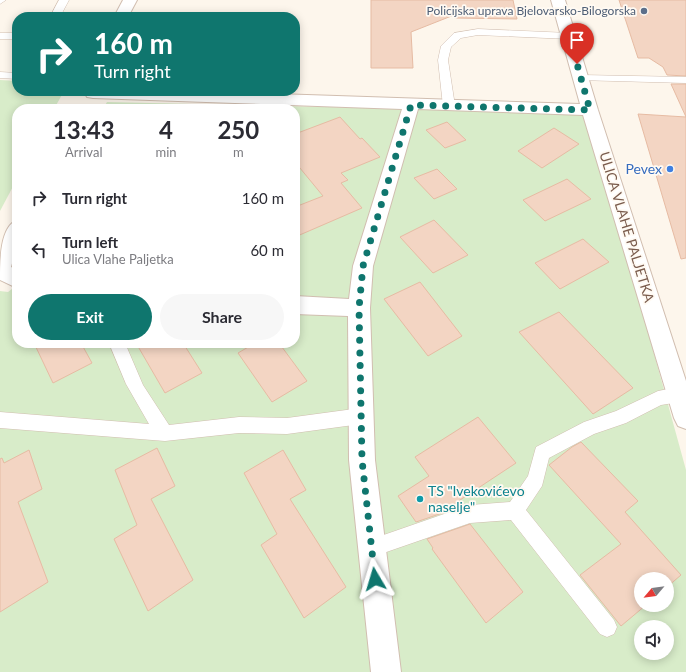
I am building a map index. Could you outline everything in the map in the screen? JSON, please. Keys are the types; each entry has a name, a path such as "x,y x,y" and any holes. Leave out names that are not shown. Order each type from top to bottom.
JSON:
{"street":[{"path":"124,12 130,0"},
{"name":"ULICA VLAHE PALJETKA","path":"558,0 590,110 683,394 686,418"},
{"path":"91,98 590,110"},
{"path":"386,672 362,460 359,308 363,266 411,105"},
{"path":"12,235 0,270 12,277"},
{"path":"300,305 359,308"}],"lane":[{"path":"58,12 64,0"},
{"path":"449,106 443,60 446,46 458,35 478,32 569,36"},
{"path":"0,36 12,36"},
{"path":"0,75 12,76"},
{"path":"581,78 686,80"},
{"path":"119,348 132,380 150,414 165,433"},
{"path":"515,511 536,480 542,452 590,427 620,418 658,398 683,394"},
{"path":"0,420 165,433 238,425 287,426 361,416"},
{"path":"372,548 470,514 515,511"},
{"path":"515,511 607,627"}],"green space":[{"path":"0,80 12,81 12,96 61,96 57,104 12,104 12,188 0,211"},
{"path":"107,102 194,104 106,104"},
{"path":"300,106 588,113 686,470 686,672 0,672 0,291 8,292 12,289 12,348 300,348"}],"building":[{"path":"371,0 513,0 517,19 454,18 454,15 411,32 413,68 371,68"},
{"path":"619,0 686,0 686,76 667,75 663,67 649,58 638,58"},
{"path":"671,84 686,84 686,117"},
{"name":"Pevex","path":"638,114 686,117 686,258 681,259"},
{"path":"340,117 360,139 362,138 380,157 341,173 348,180 341,183 362,208 300,235 300,205 323,196 300,168 300,132"},
{"path":"447,122 466,140 445,148 426,130"},
{"path":"554,128 579,144 542,168 518,151"},
{"path":"437,169 457,189 434,199 414,178"},
{"path":"567,179 591,199 545,221 523,200"},
{"path":"434,220 468,255 433,273 400,237"},
{"path":"583,239 609,262 560,289 535,263"},
{"path":"420,282 462,336 428,356 384,299"},
{"path":"559,312 633,388 593,414 519,332"},
{"path":"36,348 84,348 92,363 53,383"},
{"path":"139,348 186,348 202,373 165,393"},
{"path":"246,348 283,348 307,381 272,402 238,353"},
{"path":"478,417 516,463 454,504 457,508 416,522 398,496 429,476 415,457"},
{"path":"581,442 638,501 625,512 681,575 674,581 674,572 634,572 634,612 638,612 621,626 580,575 621,544 549,465"},
{"path":"157,448 175,486 151,499 193,580 148,611 114,539 137,525 115,470"},
{"path":"29,450 42,489 18,502 48,582 0,612 0,459 2,458 4,463"},
{"path":"283,450 306,490 290,499 346,587 304,618 261,545 277,534 244,473"},
{"path":"470,524 523,592 486,623 432,549 433,548 427,539"}],"place":[{"name":"Policijska uprava Bjelovarsko-Bilogorska","path":"644,11"},
{"name":"Pevex","path":"670,169"},
{"name":"TS \"Ivekovićevo naselje\"","path":"420,499"}],"route":[{"path":"375,579 362,460 359,308 363,266 411,105 590,110 577,64"}]}
